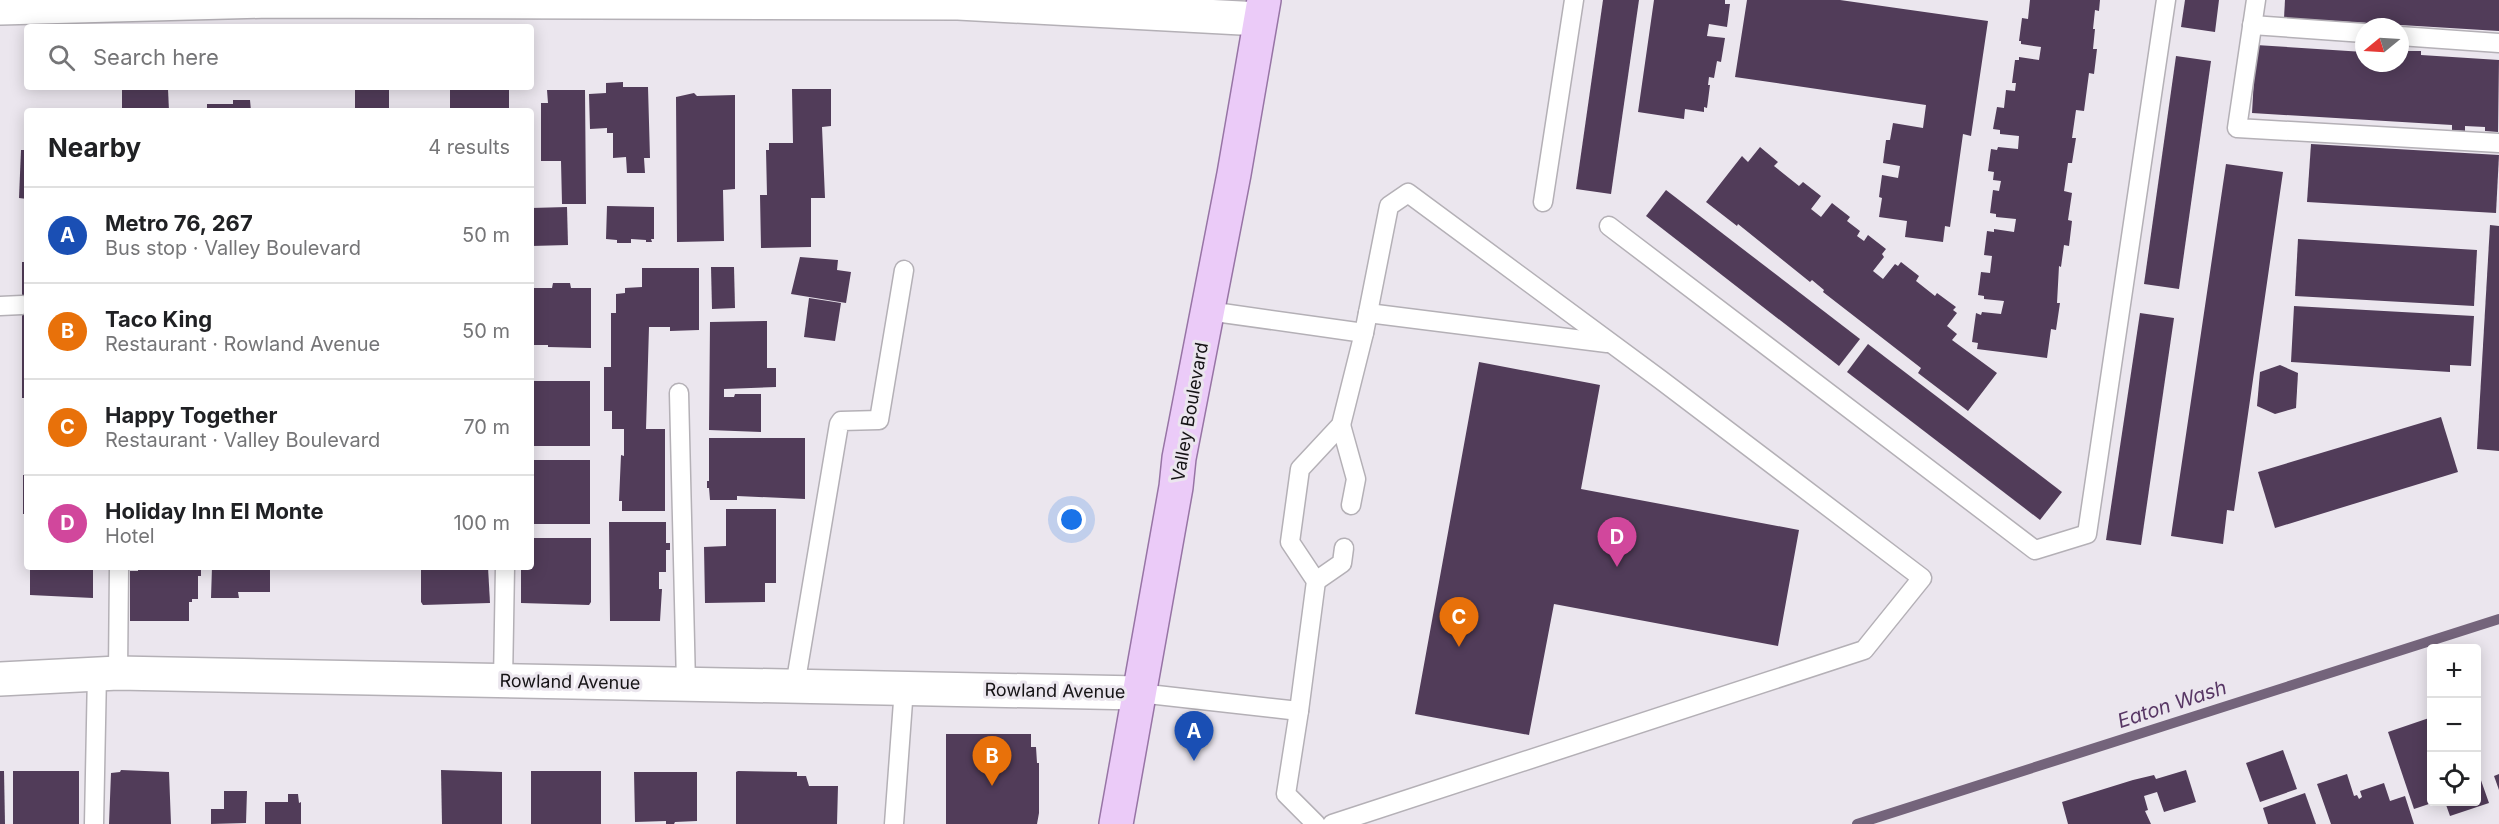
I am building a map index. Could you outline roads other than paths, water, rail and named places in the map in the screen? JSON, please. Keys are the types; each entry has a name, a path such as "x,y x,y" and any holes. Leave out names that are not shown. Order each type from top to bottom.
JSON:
{"main road":[{"name":"Valley Boulevard","path":"1116,824 1176,487 1179,458 1262,10"}],"street":[{"path":"0,8 335,0 907,2 1262,10"},
{"name":"Rowland Avenue","path":"0,679 108,673 1139,693"}],"lane":[{"path":"1543,202 1574,0"},
{"path":"1609,226 2035,550 2088,534 2166,0"},
{"path":"2256,0 2237,128 2499,143"},
{"path":"2252,25 2355,32"},
{"path":"2409,37 2499,43"},
{"path":"1316,824 1286,794 1316,581 1290,542 1300,469 1341,425 1364,333 1389,206 1408,193 1922,578 1864,651 1332,824"},
{"path":"795,686 839,424 841,421 879,420 903,270"},
{"path":"0,306 22,305"},
{"path":"1208,311 1364,333"},
{"path":"1368,313 1611,343"},
{"path":"679,393 686,684"},
{"path":"1341,425 1356,479 1351,505"},
{"path":"1316,581 1342,563 1344,548"},
{"path":"95,823 119,570"},
{"path":"503,681 505,570"},
{"path":"894,824 904,688"},
{"path":"1139,693 1299,711"}],"waterway":[{"name":"Eaton Wash","path":"1857,824 2499,619"}],"place":[{"name":"Holiday Inn El Monte","path":"1617,567"},
{"name":"Happy Together","path":"1459,647"},
{"name":"Metro 76, 267","path":"1194,761"},
{"name":"Taco King","path":"992,786"}]}
